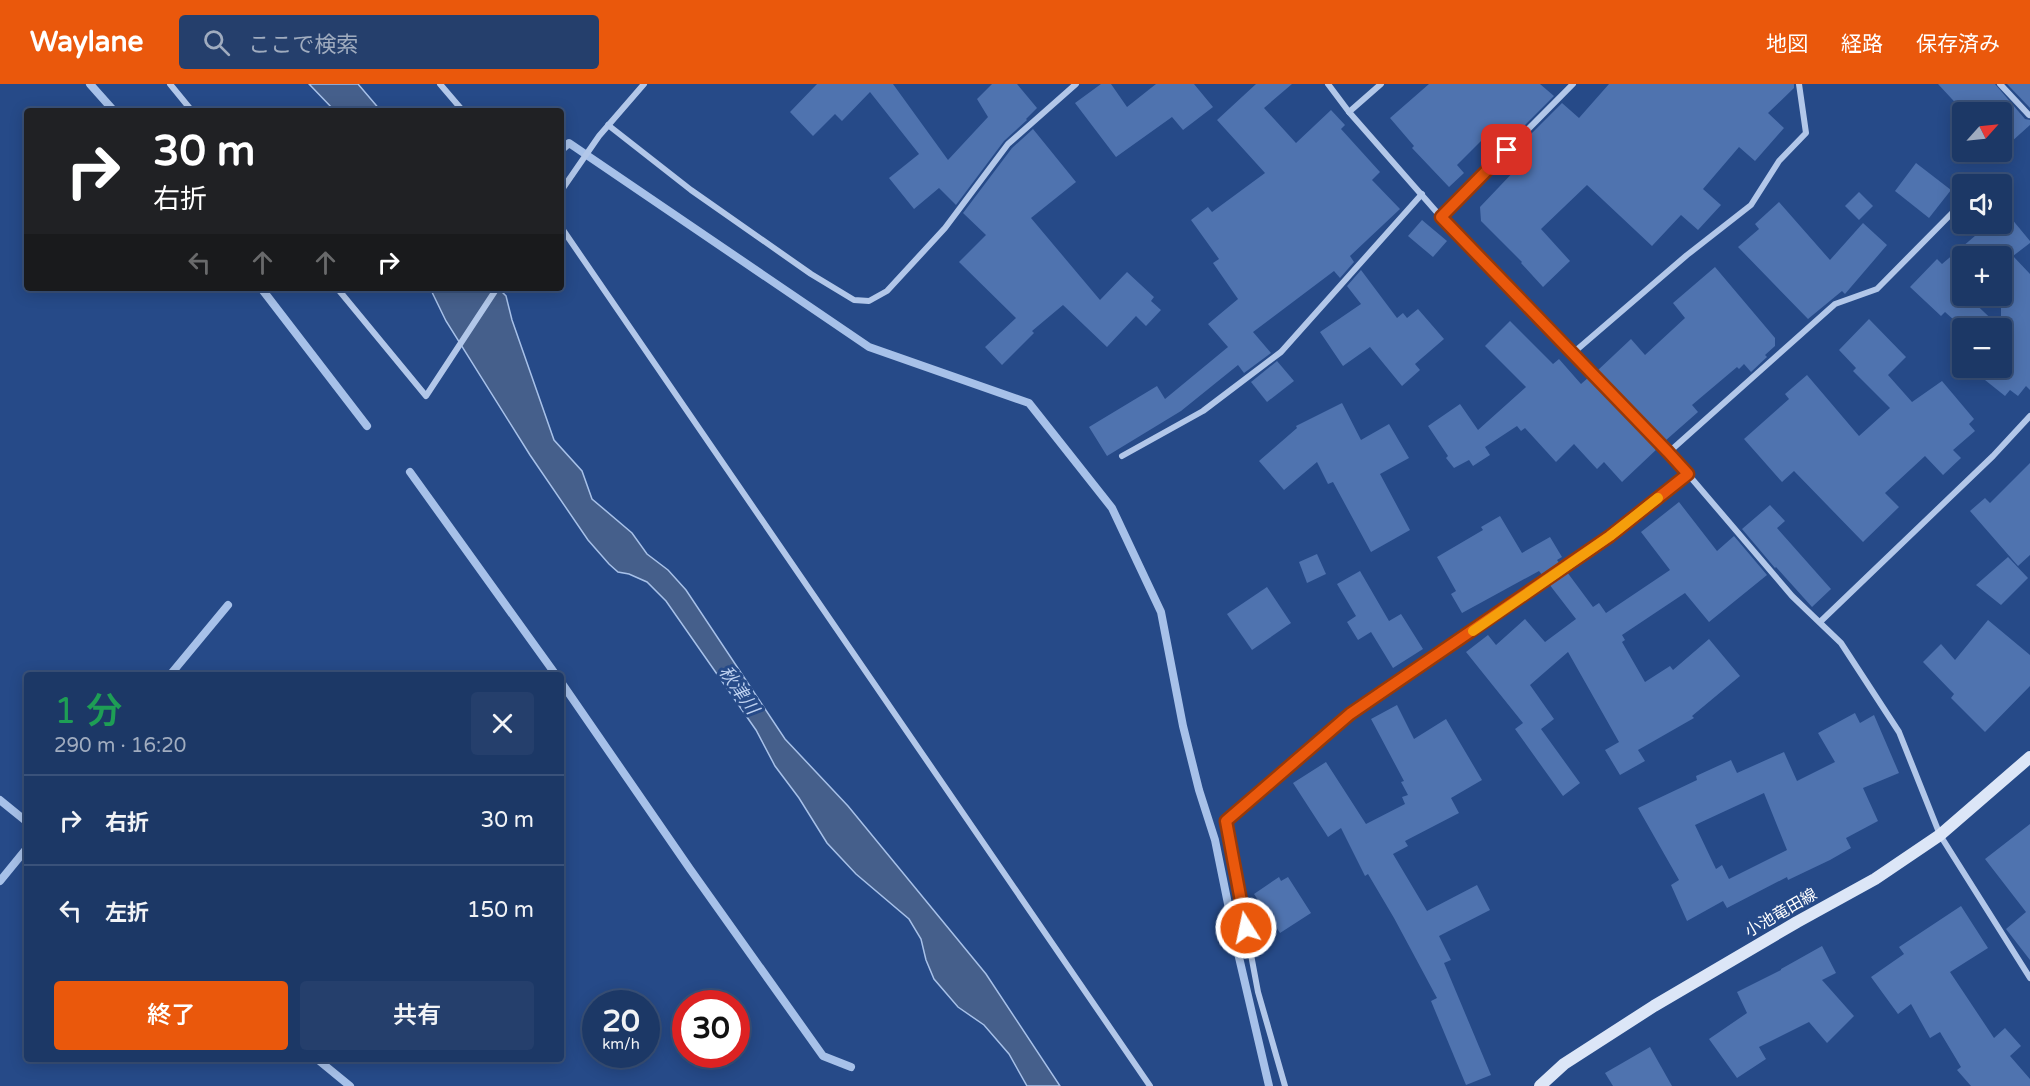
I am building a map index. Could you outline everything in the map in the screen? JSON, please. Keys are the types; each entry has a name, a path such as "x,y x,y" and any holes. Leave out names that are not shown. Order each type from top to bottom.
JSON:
{"main road":[{"name":"小池竜田線","path":"1540,1086 1564,1064 1654,1006 1875,879 1940,835 2030,758"}],"street":[{"path":"170,84 190,108"},
{"path":"440,84 460,108"},
{"path":"564,186 599,136 644,84"},
{"path":"608,125 692,190 811,274 854,300 869,301 887,291 945,228 1008,144 1076,84"},
{"path":"1328,84 1349,112 1441,217 1668,452 1792,596 1841,643 1899,732 1940,835 2030,978"},
{"path":"1349,112 1382,84"},
{"path":"1441,217 1573,84"},
{"path":"1573,353 1687,255 1751,205 1779,161 1806,133 1799,84"},
{"path":"2000,84 2029,116"},
{"path":"1122,456 1203,411 1281,352 1422,194"},
{"path":"1668,452 1835,304 1877,289 1952,213"},
{"path":"564,231 1150,1086"},
{"path":"340,291 426,396 494,291"},
{"path":"1820,622 1993,456 2030,416"},
{"path":"1285,1086 1258,992 1226,821 1350,714 1591,549 1688,474"}],"water":[{"path":"309,84 358,84 378,108 332,108"},
{"name":"秋津川","path":"431,291 501,291 506,296 512,320 554,440 582,471 592,499 632,533 647,554 668,570 686,590 785,739 848,806 986,974 1060,1086 1027,1086 1009,1054 984,1025 958,1007 934,979 921,939 909,919 856,874 827,843 799,798 775,766 756,730 666,601 647,582 618,572 588,540 530,455 446,321"}],"building":[{"path":"817,84 893,84 948,160 988,117 977,99 992,84 1017,84 1037,108 1004,141 956,205 939,188 914,209 889,178 919,154 870,92 842,121 835,114 813,136 790,112"},
{"path":"1101,84 1111,84 1127,107 1156,84 1194,84 1213,107 1183,130 1172,117 1116,157 1075,103"},
{"path":"1256,84 1292,84 1264,108 1296,143 1331,110 1345,125 1341,129 1380,172 1372,180 1400,209 1350,256 1354,262 1340,278 1334,271 1253,332 1271,353 1244,373 1238,365 1181,411 1107,456 1089,427 1157,386 1165,399 1228,347 1208,324 1238,299 1213,263 1219,259 1191,220 1208,207 1212,212 1265,173 1217,120"},
{"path":"1429,84 1540,84 1554,96 1500,150 1486,136 1457,165 1464,173 1449,187 1412,148 1414,146 1390,118"},
{"path":"1609,84 1794,84 1794,88 1768,113 1784,128 1755,161 1739,147 1703,189 1721,205 1698,230 1681,215 1652,246 1587,185 1541,229 1570,261 1543,287 1522,262 1481,221 1480,207 1518,167 1508,157 1562,103 1579,118"},
{"path":"1938,84 1995,84 2010,102 1955,102"},
{"path":"2007,84 2030,84 2030,108"},
{"path":"2012,104 2025,119 2030,120 2030,125 2012,141"},
{"path":"1033,129 1076,182 1031,218 1100,300 1127,272 1154,297 1151,301 1161,310 1146,326 1136,316 1107,347 1063,305 1032,331 1034,333 1002,365 985,347 1016,318 959,262 986,235 963,213 1012,148"},
{"path":"1916,163 1951,190 1929,218 1895,191"},
{"path":"1859,192 1873,206 1859,220 1845,206"},
{"path":"1779,202 1830,260 1863,223 1887,245 1845,294 1842,291 1808,319 1738,247 1759,229 1755,224"},
{"path":"2012,219 2030,241 2013,256 2030,274 2030,390 2026,386 2018,396 2010,390 2005,396 1982,378 2012,378 2012,318 2001,318 2001,306 2012,306 2012,246 1963,246 1977,234 2012,234"},
{"path":"1422,220 1447,241 1433,257 1408,236"},
{"path":"1952,255 1952,306 1978,306 1990,318 1952,318 1945,312 1941,316 1910,287 1937,259 1942,264"},
{"path":"1715,267 1775,338 1775,346 1751,372 1744,364 1739,369 1737,367 1692,405 1698,412 1665,441 1597,371 1631,339 1645,355 1685,318 1673,303"},
{"path":"1361,270 1397,318 1403,313 1407,318 1418,309 1444,339 1415,364 1420,370 1402,386 1370,347 1343,366 1320,332 1361,304 1347,286"},
{"path":"1869,319 1906,357 1888,375 1912,402 1942,381 1974,419 1969,424 1975,431 1953,450 1961,458 1943,475 1925,456 1885,493 1899,507 1863,542 1794,471 1782,482 1744,439 1789,399 1785,394 1807,375 1859,436 1890,408 1853,371 1856,368 1839,350"},
{"path":"1510,321 1553,364 1559,359 1581,384 1589,377 1658,448 1622,482 1604,462 1597,469 1574,444 1556,462 1525,428 1521,431 1517,426 1485,447 1490,455 1473,466 1469,460 1454,468 1446,458 1448,456 1428,426 1460,404 1478,430 1526,387 1485,346"},
{"path":"1277,361 1294,381 1267,402 1251,382"},
{"path":"1342,403 1361,440 1389,424 1409,458 1380,474 1410,530 1371,552 1333,482 1328,484 1317,462 1284,490 1259,461 1297,428 1296,426"},
{"path":"2030,463 2030,555 2018,566 1970,511 1985,498 1990,503"},
{"path":"1679,502 1717,551 1734,536 1767,575 1709,622 1685,593 1622,635 1625,640 1622,642 1645,682 1670,666 1673,670 1709,639 1740,676 1692,716 1694,718 1638,750 1645,761 1620,775 1605,750 1619,742 1568,652 1530,685 1554,719 1541,729 1580,783 1563,796 1515,729 1523,723 1466,652 1488,635 1496,645 1525,619 1545,642 1576,619 1549,584 1567,572 1593,607 1599,603 1606,613 1670,570 1641,532"},
{"path":"1770,505 1785,521 1777,528 1831,589 1812,607 1742,529"},
{"path":"1500,516 1522,553 1550,537 1562,557 1557,560 1560,564 1543,576 1539,571 1462,613 1451,594 1456,591 1437,557 1483,530 1481,527"},
{"path":"1317,554 1326,574 1307,583 1299,562"},
{"path":"2008,557 2028,578 2001,605 1976,585"},
{"path":"1360,571 1389,621 1401,614 1423,649 1393,668 1371,632 1358,640 1347,622 1356,616 1337,584"},
{"path":"1267,587 1291,623 1252,650 1227,614"},
{"path":"1988,620 2030,655 2030,686 1985,732 1951,698 1954,694 1923,662 1941,644 1955,660"},
{"path":"1397,705 1414,739 1446,719 1482,780 1451,798 1459,813 1405,841 1408,846 1393,854 1427,911 1477,885 1490,910 1439,936 1451,960 1444,963 1491,1075 1466,1085 1431,1001 1437,998 1394,918 1368,874 1365,876 1341,828 1328,837 1293,783 1326,762 1366,824 1405,804 1402,797 1408,795 1401,782 1404,781 1371,719"},
{"path":"1855,713 1860,723 1874,715 1899,773 1863,788 1878,821 1846,838 1851,848 1830,860 1788,880 1787,877 1727,908 1723,901 1687,921 1671,885 1679,880 1638,808 1697,780 1696,776 1731,760 1737,773 1784,752 1797,781 1835,762 1818,733","holes":["1764,793 1787,850 1729,879 1722,865 1716,869 1695,825"]},
{"path":"2030,824 2030,960 2006,929 2026,912 1985,859"},
{"path":"1279,877 1281,881 1288,877 1311,913 1280,933 1254,894"},
{"path":"1961,906 1988,948 1950,972 1994,1038 2005,1028 2021,1046 2010,1056 2030,1079 2030,1086 1971,1086 1957,1070 1961,1067 1940,1032 1930,1038 1911,1004 1898,1014 1871,977 1904,954 1899,947"},
{"path":"1822,946 1836,973 1822,980 1854,1016 1827,1043 1809,1022 1759,1047 1766,1059 1737,1078 1709,1039 1747,1013 1737,992"},
{"path":"1650,1047 1672,1086 1613,1086 1605,1073"}],"waterway":[{"path":"90,84 111,108"},
{"path":"564,147 569,143 869,347 1029,403 1112,508 1161,612 1183,726 1199,790 1215,840 1269,1086"},
{"path":"263,291 367,426"},
{"path":"410,472 554,672"},
{"path":"172,672 228,605"},
{"path":"564,686 823,1056 851,1067"},
{"path":"0,800 24,820"},
{"path":"0,881 24,852"},
{"path":"321,1062 350,1086"}],"slow traffic":[{"path":"1473,631 1610,536 1658,498"}],"route":[{"path":"1246,928 1226,821 1350,714 1610,536 1688,474 1441,217 1507,150"}]}
